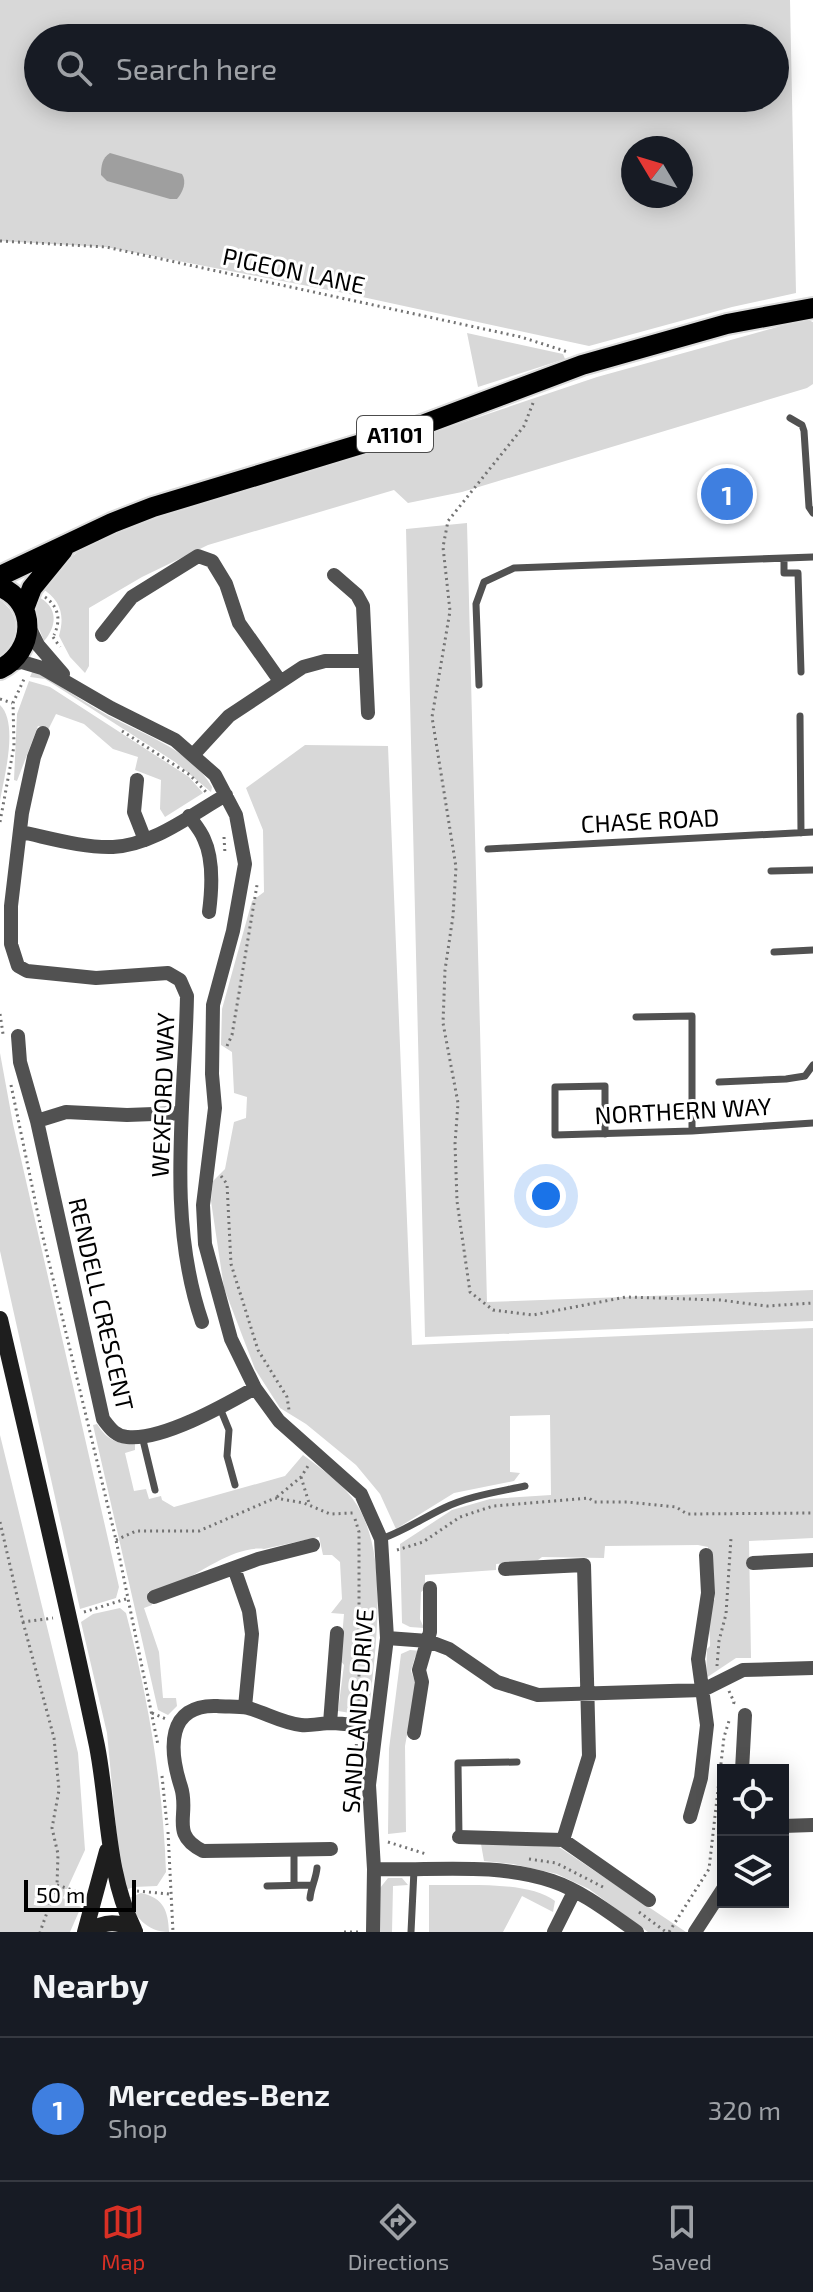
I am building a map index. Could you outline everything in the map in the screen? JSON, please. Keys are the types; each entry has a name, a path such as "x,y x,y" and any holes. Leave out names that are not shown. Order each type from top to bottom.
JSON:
{"main road":[{"name":"A1101","path":"0,576 153,507 414,428 582,365 727,324 813,308"},
{"name":"A1101","path":"26,617 32,588 65,547"},
{"path":"0,587 17,598 26,617 27,639 21,653 8,667"},
{"path":"0,1319 99,1757 115,1880 123,1907 135,1931"},
{"path":"87,1932 109,1842"},
{"path":"87,1932 114,1923 135,1931"}],"street":[{"path":"102,635 132,597 198,556 212,561 226,584 239,623 280,681"},
{"path":"334,575 357,595 363,606 368,713"},
{"name":"SANDLANDS DRIVE","path":"26,617 41,649 71,683 111,708 175,740 215,775 242,838 245,864 233,931 213,1005 215,1108 203,1205 205,1244 231,1339 255,1388 279,1421 361,1494 386,1537 387,1638 369,1785 374,1869 373,1932"},
{"path":"194,754 229,716 303,667 325,661 364,661"},
{"name":"SANDLANDS DRIVE","path":"8,667 71,683"},
{"name":"WEXFORD WAY","path":"43,733 34,757 22,813 11,906 11,944 18,966 27,971 96,978 168,973 180,980 187,996 176,1232 202,1322"},
{"path":"137,780 134,812 145,840"},
{"path":"21,832 114,847 145,840 226,795"},
{"path":"189,816 204,838 209,857 212,891 209,912"},
{"name":"RENDELL CRESCENT","path":"7,1036 20,1062 37,1121 103,1419 113,1433 126,1438 142,1436 166,1430 220,1408 255,1388"},
{"path":"37,1121 66,1112 127,1115 181,1113"},
{"path":"154,1597 234,1568 313,1545"},
{"path":"690,1817 701,1778 707,1725 698,1659 708,1593 706,1555"},
{"path":"753,1563 813,1560"},
{"path":"505,1569 584,1565 589,1756 563,1840"},
{"path":"234,1568 249,1611 252,1634 245,1707"},
{"path":"414,1733 422,1682 419,1670 428,1641 430,1588"},
{"path":"585,1600 601,1600"},
{"path":"330,1723 337,1633"},
{"path":"387,1638 428,1641 449,1649 497,1682 538,1695 703,1690 743,1670 813,1668"},
{"path":"331,1849 203,1851 190,1845 184,1836 184,1797 177,1774 174,1733 177,1724 184,1714 195,1708 245,1707 301,1725 330,1723 375,1727"},
{"path":"742,1764 745,1715"},
{"path":"789,1826 813,1825"},
{"path":"459,1837 563,1840 649,1900"},
{"path":"374,1869 499,1871 554,1882 637,1932"},
{"path":"554,1932 574,1892"},
{"path":"695,1932 717,1898"}],"lane":[{"path":"790,418 802,425 804,431 809,507 813,513"},
{"path":"479,685 476,604 484,582 514,568 813,557"},
{"path":"784,558 784,573 798,573 801,672"},
{"path":"800,716 801,833"},
{"name":"CHASE ROAD","path":"488,849 813,832"},
{"path":"771,871 813,870"},
{"path":"774,952 813,950"},
{"path":"636,1017 692,1016 692,1131"},
{"path":"719,1082 805,1076 813,1065"},
{"name":"NORTHERN WAY","path":"605,1134 605,1086 555,1087 555,1135 605,1134 692,1131 813,1123"},
{"path":"220,1408 229,1430 227,1456 235,1485"},
{"path":"142,1436 155,1490"},
{"path":"386,1537 447,1506 525,1486"},
{"path":"459,1837 458,1763 517,1762"},
{"path":"294,1851 294,1884"},
{"path":"310,1898 317,1868"},
{"path":"411,1932 414,1870"},
{"path":"267,1886 311,1885"}],"path":[{"name":"PIGEON LANE","path":"0,241 106,247 521,337 569,353 575,359"},
{"path":"542,380 524,426 448,521 443,547 450,611 432,717 456,867 445,970 443,1023 458,1103 455,1144 457,1201 470,1292 493,1310 533,1315 626,1297 720,1300 767,1306 813,1303"},
{"path":"32,588 49,599 57,610 58,623 53,637 41,649"},
{"path":"53,637 61,649"},
{"path":"0,822 14,746 8,667"},
{"path":"0,699 13,703"},
{"path":"226,1048 232,1035 257,893 257,877"},
{"path":"0,1014 7,1036"},
{"path":"9,1074 41,1229 116,1540 159,1754"},
{"path":"219,1173 227,1184 231,1264 258,1350 287,1397 289,1415"},
{"path":"116,1540 136,1531 199,1531 275,1498 301,1477 308,1466"},
{"path":"301,1477 304,1494 311,1506"},
{"path":"275,1498 330,1514 353,1513"},
{"path":"386,1537 394,1551 423,1542 460,1517 493,1506 589,1498 594,1502 676,1507 687,1514 813,1513"},
{"path":"0,1522 54,1738 59,1790 52,1828 58,1854 57,1885 40,1932"},
{"path":"23,1622 69,1616 126,1599"},
{"path":"161,1769 170,1849 169,1894 173,1931 181,1932"},
{"path":"384,1840 430,1855"},
{"path":"521,1858 556,1863 606,1889"},
{"path":"57,1885 96,1896"},
{"path":"630,1905 666,1932"}],"shaded area":[{"path":"0,0 790,0 796,293 589,346 344,293 106,247 0,241"},
{"path":"110,153 182,174 184,184 181,193 177,199 170,199 107,181 101,175 101,168"},
{"path":"806,319 813,322 813,384 807,388 462,492 408,503 394,490 208,545 142,577 89,608 89,666 85,673 70,657 59,636 62,621 60,609 41,588 80,550 118,529 199,502 393,446 597,377"},
{"path":"467,333 563,354 565,359 478,387"},
{"path":"467,523 487,1302 813,1290 813,1321 425,1337 406,529"},
{"path":"36,596 48,605 54,616 52,628 44,641 34,616"},
{"path":"0,600 12,613 16,628 12,643 0,656"},
{"path":"33,670 107,715 179,753 203,774 212,787 211,792 175,762 64,691 45,679 30,677"},
{"path":"29,681 50,687 189,777 203,793 165,817 160,809 161,780 135,770 138,757 113,749 84,724 56,714 48,730 38,726 17,781 14,780 17,714"},
{"path":"0,705 6,713 9,737 0,801"},
{"path":"305,745 388,746 412,1345 813,1328 813,1538 749,1541 751,1658 736,1658 706,1678 707,1649 710,1646 708,1616 715,1599 708,1547 698,1545 605,1546 604,1558 542,1557 496,1564 496,1570 425,1575 420,1619 424,1628 402,1623 400,1544 452,1510 490,1499 551,1495 550,1415 510,1416 510,1472 520,1473 514,1481 454,1493 396,1529 380,1494 356,1465 306,1424 280,1408 255,1369 224,1288 211,1201 213,1181 225,1169 234,1122 246,1118 247,1097 234,1093 232,1052 221,1045 222,1009 252,901 264,892 263,830 246,788"},
{"path":"0,1053 13,1124 119,1587 116,1598 80,1609 0,1251"},
{"path":"97,1424 113,1440 135,1444 135,1450 125,1453 134,1491 146,1489 149,1499 161,1496 162,1500 174,1507 285,1476 303,1455 346,1490 367,1527 377,1578 377,1633 369,1711 363,1715 338,1711 344,1665 340,1660 344,1614 331,1613 342,1599 340,1562 332,1555 323,1555 319,1537 243,1551 176,1584 148,1592 152,1605 144,1608 159,1652 163,1698 176,1698 177,1706 168,1715 158,1710 93,1425"},
{"path":"0,1435 78,1753 85,1850 63,1898 81,1907 70,1932 0,1932"},
{"path":"120,1608 126,1613 148,1709 162,1807 166,1872 157,1886 122,1891 107,1733 81,1622 93,1614"},
{"path":"410,1650 421,1651 415,1657 411,1671 416,1684 405,1746 406,1832 388,1834 389,1749 401,1654"},
{"path":"481,1844 559,1847 686,1932 648,1932 589,1889 557,1874 484,1861"},
{"path":"388,1878 402,1878 408,1885 393,1886 392,1932 380,1932 380,1888"},
{"path":"429,1885 512,1887 543,1894 555,1901 553,1912 522,1896 503,1932 429,1932"},
{"path":"141,1893 155,1898 163,1906 169,1932 148,1926 134,1911 126,1899"}],"place":[{"name":"Mercedes-Benz","path":"727,494"}]}
